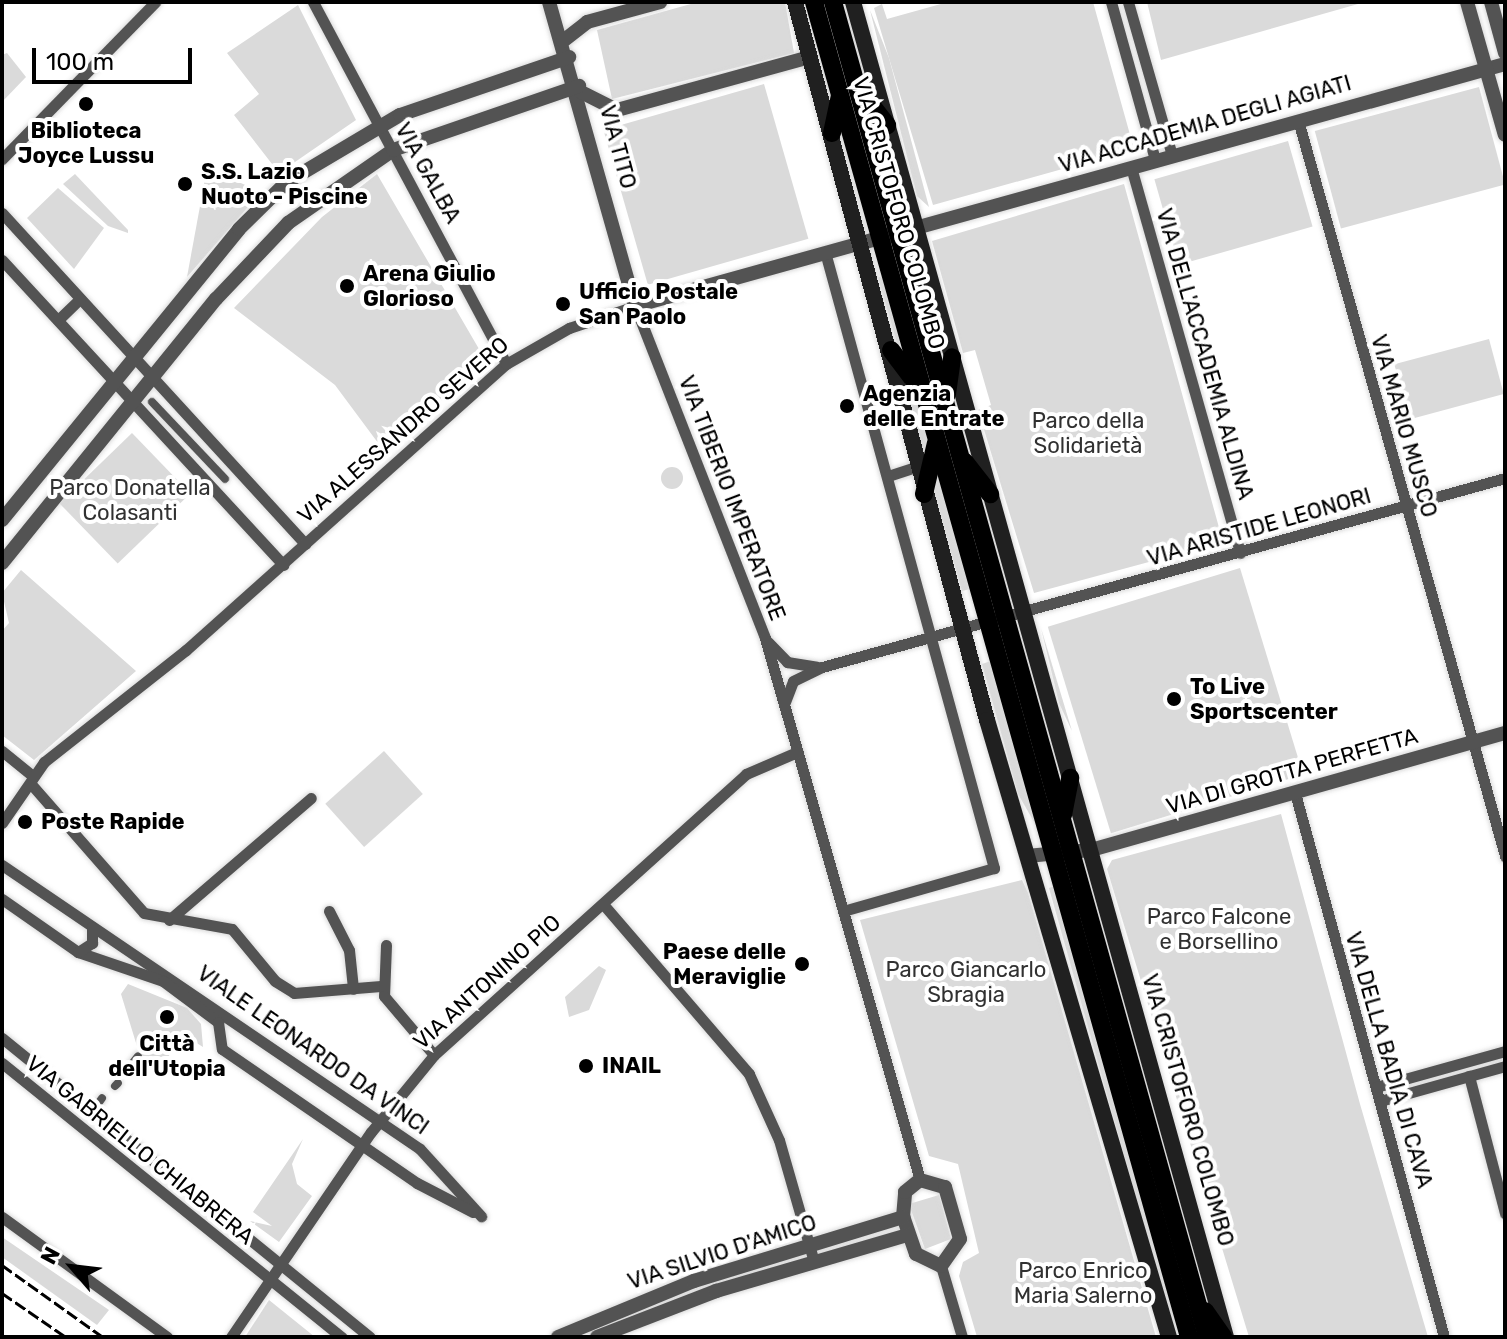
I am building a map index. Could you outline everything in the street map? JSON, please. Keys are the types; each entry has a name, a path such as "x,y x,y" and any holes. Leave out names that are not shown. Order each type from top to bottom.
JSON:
{"main road":[{"name":"VIA CRISTOFORO COLOMBO","path":"795,2 891,350 916,467 1169,1337"},
{"name":"VIA CRISTOFORO COLOMBO","path":"814,2 848,89 889,235 945,405 1062,821 1063,856 1207,1337"},
{"name":"VIA CRISTOFORO COLOMBO","path":"833,2 848,89"},
{"name":"VIA CRISTOFORO COLOMBO","path":"853,2 990,494 1006,617 1063,856 1189,1337"},
{"path":"832,133 848,89 887,125"},
{"name":"VIA CRISTOFORO COLOMBO","path":"889,235 937,440 1070,778 1224,1337"},
{"path":"891,350 924,394"},
{"path":"945,405 952,357"},
{"path":"924,494 937,440"},
{"path":"960,457 990,494"},
{"path":"1062,821 1070,778"},
{"path":"1196,1299 1224,1337"},
{"path":"1178,1337 1183,1316"}],"street":[{"path":"2,159 155,2"},
{"name":"VIA GALBA","path":"313,2 506,364"},
{"name":"VIA TITO","path":"549,2 580,89 635,306"},
{"path":"563,41 587,22 660,2"},
{"path":"1111,2 1155,160"},
{"path":"1128,2 1172,155"},
{"path":"1467,2 1505,135"},
{"path":"1491,2 1505,53"},
{"path":"2,520 113,381 269,198 378,125 569,57"},
{"path":"2,563 270,239 393,150 580,89 617,110 810,57"},
{"name":"VIA ACCADEMIA DEGLI AGIATI","path":"916,227 1505,64"},
{"name":"VIA MARIO MUSCO","path":"1298,120 1505,856"},
{"name":"VIA DELL'ACCADEMIA ALDINA","path":"1131,167 1240,553"},
{"path":"2,213 305,544"},
{"name":"VIA ALESSANDRO SEVERO","path":"2,823 32,780 283,565 506,364 569,328 635,306 916,227"},
{"path":"825,252 934,637 994,868 843,911"},
{"path":"2,260 283,565"},
{"path":"58,320 80,299"},
{"name":"VIA TIBERIO IMPERATORE","path":"635,306 765,638 797,752"},
{"path":"152,402 225,479"},
{"path":"888,476 916,467"},
{"name":"VIA ARISTIDE LEONORI","path":"1006,617 1505,478"},
{"path":"785,706 793,681 822,667 1006,617"},
{"path":"765,638 787,662 822,667"},
{"name":"VIA DI GROTTA PERFETTA","path":"1091,850 1505,733"},
{"path":"2,751 32,780 136,906 169,920 232,929 289,991 381,986"},
{"path":"797,752 920,1180"},
{"name":"VIA ANTONINO PIO","path":"231,1337 371,1132 434,1055 746,774 797,752"},
{"name":"VIA DELLA BADIA DI CAVA","path":"1295,793 1444,1337"},
{"path":"169,920 311,798"},
{"path":"1027,856 1063,856 1091,850"},
{"name":"VIALE LEONARDO DA VINCI","path":"2,865 428,1156 481,1216 362,1147 222,1049 218,1022 163,981 78,952 2,899"},
{"path":"603,904 749,1074 779,1140 814,1262"},
{"path":"329,911 349,950 348,990"},
{"path":"78,952 92,943 92,927"},
{"path":"99,961 99,947 111,940"},
{"path":"386,945 381,986 434,1055"},
{"path":"1376,1087 1505,1051"},
{"name":"VIA GABRIELLO CHIABRERA","path":"3,1055 20,1053"},
{"name":"VIA GABRIELLO CHIABRERA","path":"3,1055 20,1053 363,1335"},
{"name":"VIA GABRIELLO CHIABRERA","path":"3,1055 251,1265 342,1337"},
{"path":"122,1078 138,1056"},
{"path":"1380,1101 1505,1066"},
{"path":"1469,1076 1504,1208"},
{"path":"1396,1082 1400,1095"},
{"path":"92,1112 102,1098"},
{"path":"920,1180 905,1192 903,1217 919,1258 941,1266"},
{"path":"920,1180 945,1187 960,1239 941,1266"},
{"path":"2,1217 167,1337"},
{"name":"VIA SILVIO D'AMICO","path":"558,1337 694,1281 903,1217"},
{"name":"VIA SILVIO D'AMICO","path":"597,1337 814,1262 908,1235"},
{"name":"VIA GABRIELLO CHIABRERA","path":"251,1265 265,1252"},
{"path":"941,1266 962,1337"}],"green space":[{"path":"698,2 785,2 794,53 612,99 597,30"},
{"path":"948,2 1093,2 1134,149 933,205 874,8 882,4 887,19"},
{"path":"1147,2 1365,2 1161,60"},
{"path":"298,5 356,120 279,173 234,115 259,94 227,53"},
{"path":"870,10 889,58 929,207 917,196"},
{"path":"7,53 26,77 2,102 2,55"},
{"path":"764,84 808,239 648,285 603,130"},
{"path":"1479,87 1505,185 1341,229 1315,131"},
{"path":"1288,141 1313,227 1179,265 1154,179"},
{"path":"207,168 261,192 187,277"},
{"path":"75,174 128,233 108,226 63,184"},
{"name":"Arena Giulio Glorioso","path":"377,174 486,361 384,451 335,385 234,308 322,217"},
{"name":"Parco della Solidarietà","path":"1124,184 1223,542 1034,593 978,410 991,405 975,350 963,353 932,241"},
{"path":"58,188 104,228 74,269 27,218"},
{"path":"883,276 902,343 897,345 878,277"},
{"path":"1489,339 1504,394 1409,419 1394,364"},
{"path":"903,370 915,388 930,447 921,449"},
{"name":"Parco Donatella Colasanti","path":"132,433 190,493 118,564 59,503"},
{"path":"937,465 970,589 962,591 933,490"},
{"path":"672,467 680,470 683,478 680,486 672,489 664,486 661,478 664,470"},
{"name":"To Live Sportscenter","path":"1240,568 1303,775 1111,833 1048,627"},
{"path":"21,570 136,671 34,760 2,735 2,631 9,623 2,593"},
{"path":"1041,628 1072,731 1059,703"},
{"path":"1027,643 1065,780 1064,795 1021,645"},
{"path":"991,661 1037,827 1018,794 990,693 982,664"},
{"path":"384,751 423,794 364,847 325,804"},
{"name":"Parco Falcone e Borsellino","path":"1281,814 1360,1104 1428,1337 1249,1337 1107,869 1112,860"},
{"path":"1093,879 1218,1324 1087,880"},
{"name":"Parco Giancarlo Sbragia","path":"1022,880 1156,1337 977,1337 959,1276 963,1262 979,1253 958,1164 929,1156 860,920"},
{"path":"1055,886 1176,1320 1174,1333 1049,888"},
{"path":"599,966 606,970 589,1010 569,1017 565,997"},
{"path":"128,984 187,1008 201,1024 203,1047 187,1037 159,1066 140,1056 121,994"},
{"path":"303,1139 292,1164 297,1184 312,1196 279,1242 250,1221 272,1226 253,1212"},
{"path":"939,1195 951,1239 925,1249 909,1204"},
{"path":"2,1237 109,1310 97,1325 2,1257"},
{"path":"269,1300 315,1337 245,1337"}],"railway":[{"path":"2,1265 103,1337"},
{"path":"2,1293 66,1337"}],"place":[{"name":"Biblioteca Joyce Lussu","path":"86,104"},
{"name":"S.S. Lazio Nuoto - Piscine","path":"185,184"},
{"name":"Arena Giulio Glorioso","path":"347,286"},
{"name":"Ufficio Postale San Paolo","path":"563,304"},
{"name":"Agenzia delle Entrate","path":"847,406"},
{"name":"To Live Sportscenter","path":"1174,699"},
{"name":"Poste Rapide","path":"25,822"},
{"name":"Paese delle Meraviglie","path":"802,964"},
{"name":"Città dell'Utopia","path":"167,1017"},
{"name":"INAIL","path":"586,1066"}],"park label":[{"name":"Parco Enrico Maria Salerno","path":"1083,1282"}]}
